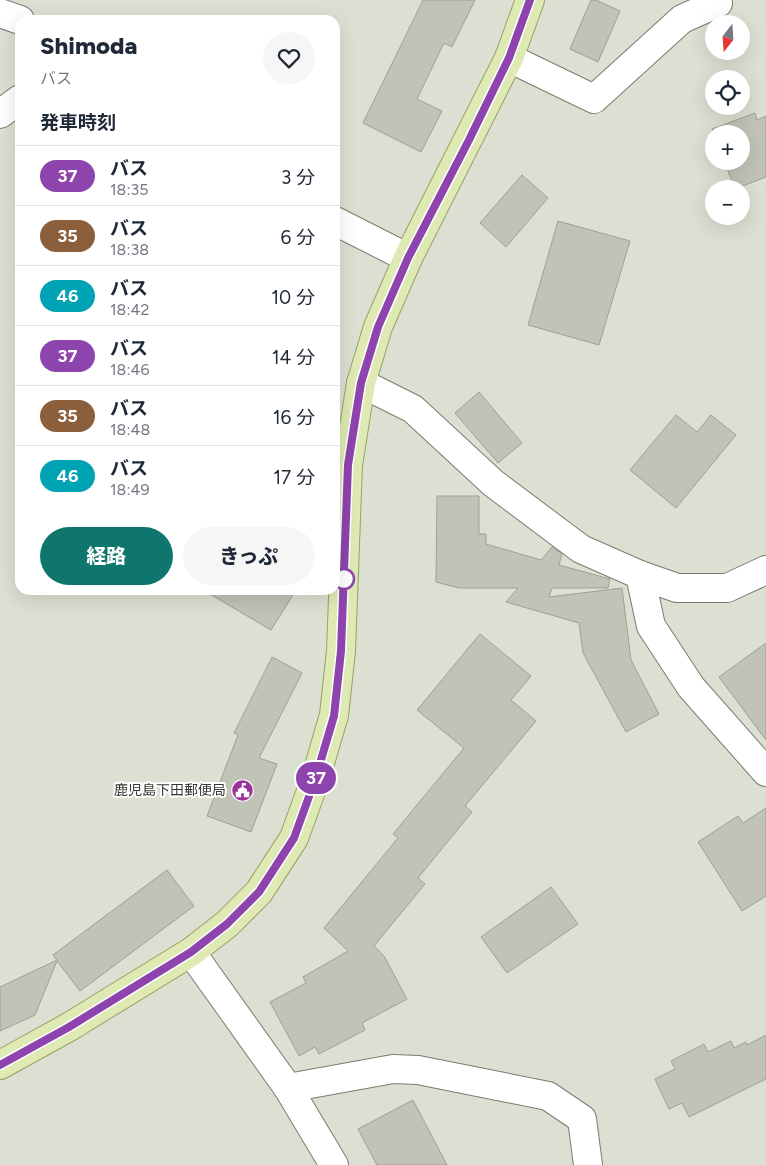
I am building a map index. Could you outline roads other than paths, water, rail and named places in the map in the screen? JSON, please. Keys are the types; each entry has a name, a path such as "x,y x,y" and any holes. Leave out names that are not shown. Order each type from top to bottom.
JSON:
{"main road":[{"path":"0,1065 69,1027 191,952 227,924 259,892 294,838 315,780 334,716 341,651 348,465 361,383 378,327 408,258 509,58 530,0"}],"street":[{"path":"509,58 594,99 682,19 718,3"},
{"path":"0,13 15,18"},
{"path":"0,114 15,103"},
{"path":"340,224 408,258"},
{"path":"361,383 413,409 492,483 580,549 640,575 677,588 727,588 766,570"},
{"path":"640,575 651,626 691,687 766,772"},
{"path":"191,952 288,1088 334,1165"},
{"path":"288,1088 394,1069 418,1070 548,1096 582,1119 588,1165"}],"place":[{"name":"鹿児島下田郵便局","path":"242,790"}]}
